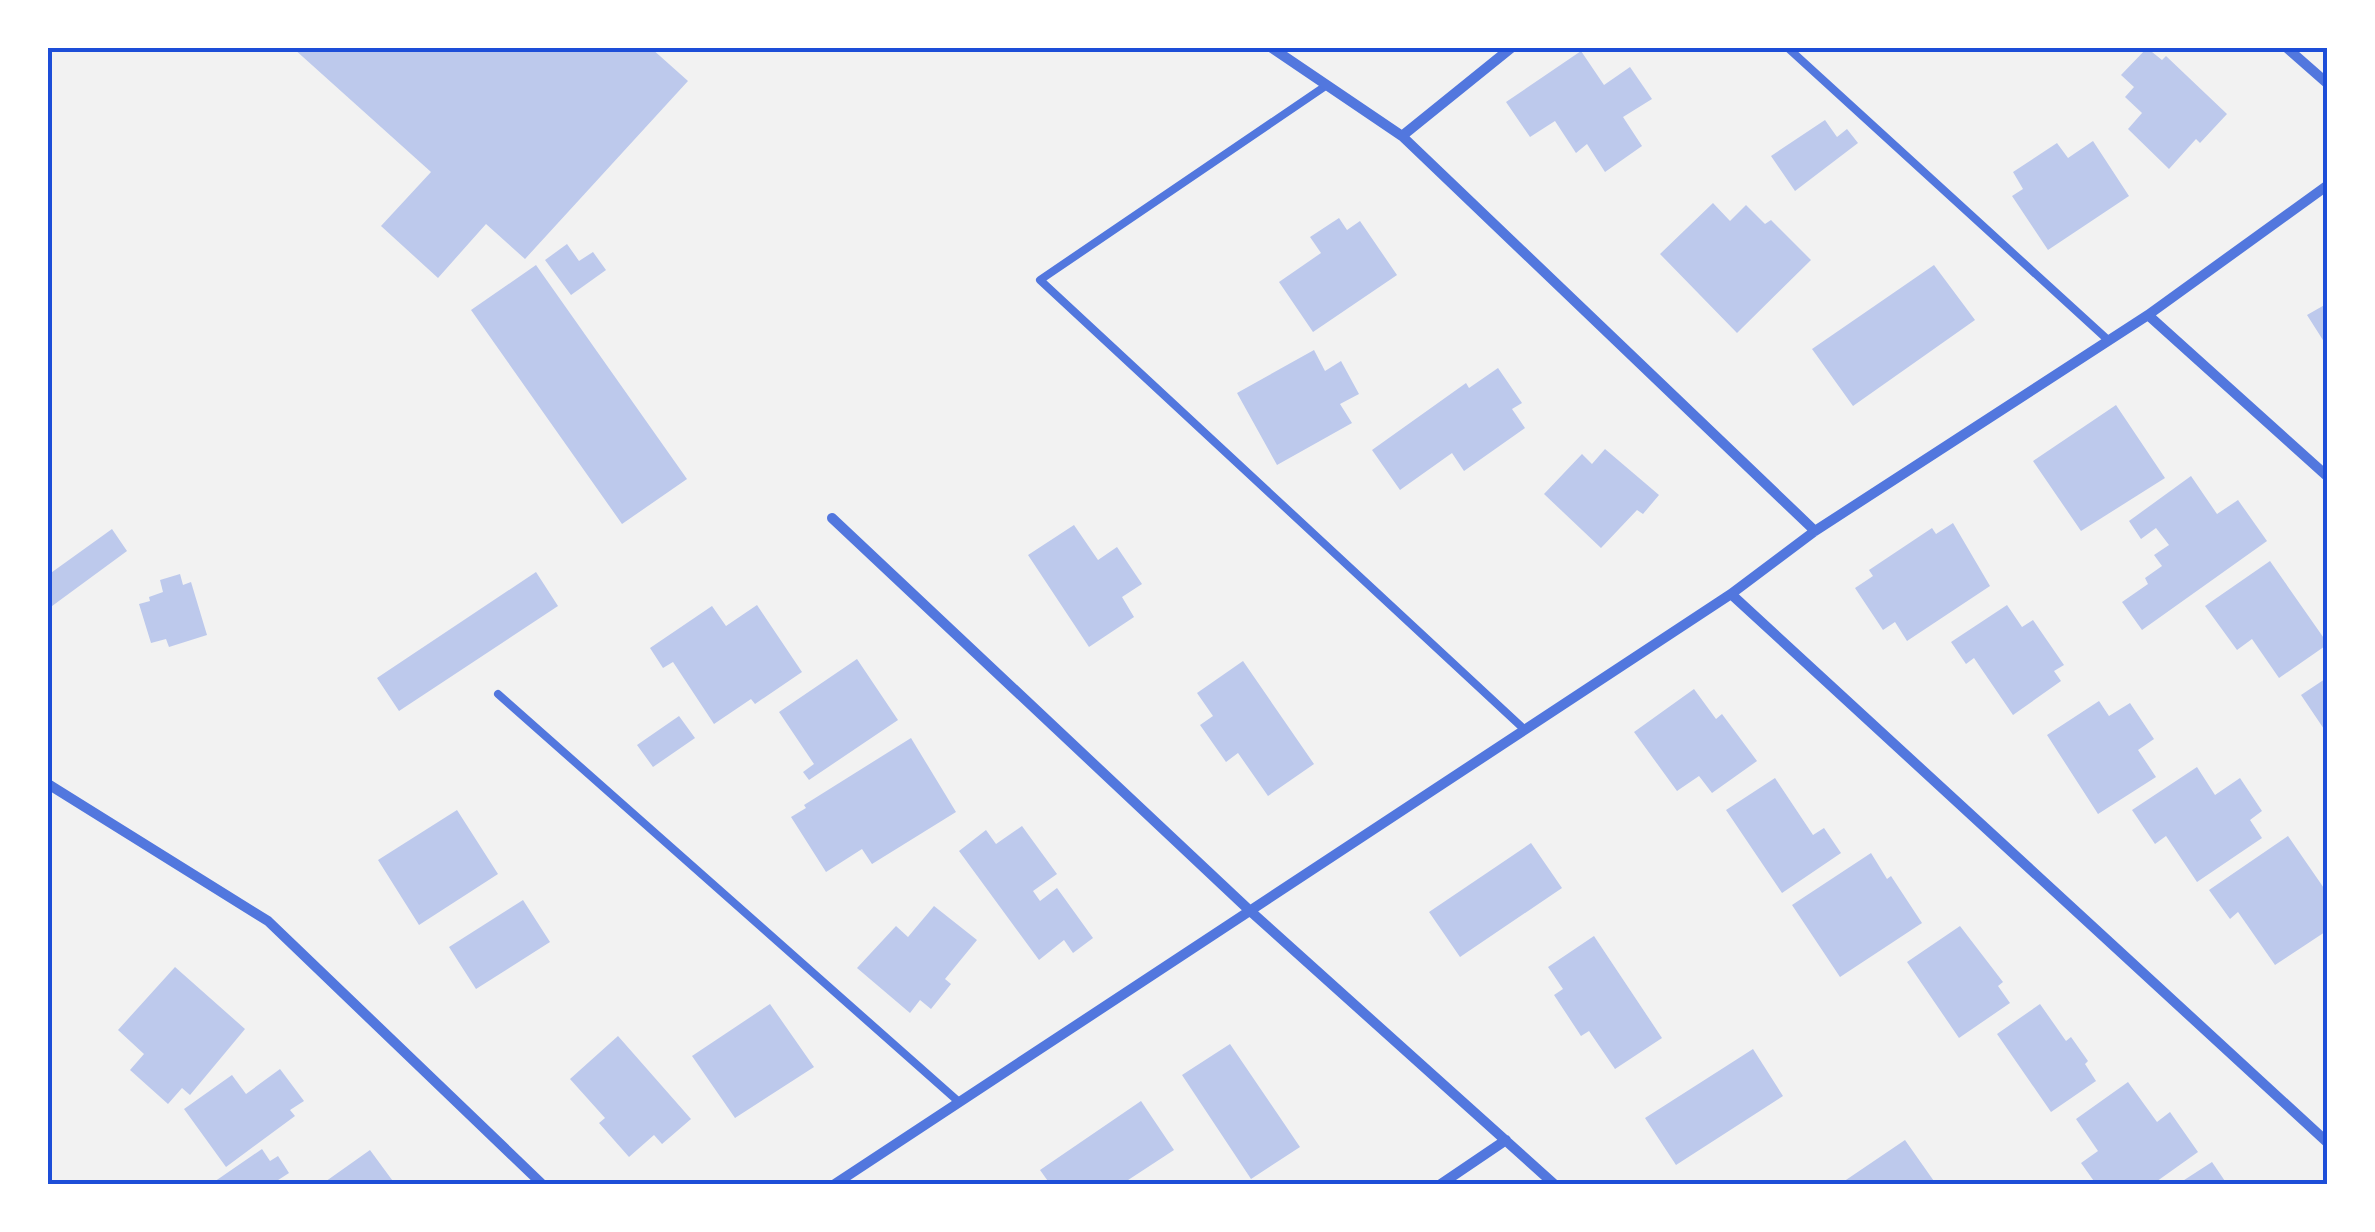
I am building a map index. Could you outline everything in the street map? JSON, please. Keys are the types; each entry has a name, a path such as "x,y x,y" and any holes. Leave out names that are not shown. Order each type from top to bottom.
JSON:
{"street":[{"path":"1272,48 1402,136 1815,531"},
{"path":"1402,136 1511,48"},
{"path":"2287,48 2328,84"},
{"path":"835,1184 1731,594 1815,531 2148,315 2328,184"},
{"path":"2148,315 2328,477"},
{"path":"832,518 1248,909 1554,1184"},
{"path":"1731,594 2328,1143"},
{"path":"48,784 268,921 542,1184"},
{"path":"1441,1184 1506,1140"}],"lane":[{"path":"1788,48 2108,340"},
{"path":"1327,85 1040,280 1524,729"},
{"path":"498,694 959,1102"}],"building":[{"path":"293,48 651,48 688,81 525,259 486,224 438,278 381,226 431,172"},
{"path":"2147,48 2162,60 2166,56 2227,114 2200,143 2196,139 2169,169 2128,129 2142,113 2125,97 2134,87 2121,75"},
{"path":"1581,51 1604,85 1630,67 1652,99 1623,117 1642,146 1605,172 1587,144 1576,153 1555,121 1530,137 1506,102"},
{"path":"1825,120 1837,137 1847,129 1858,143 1795,191 1771,156"},
{"path":"2093,141 2129,196 2048,250 2012,196 2023,189 2013,172 2057,143 2068,158"},
{"path":"1713,203 1730,221 1746,205 1765,224 1771,220 1811,260 1737,333 1660,254"},
{"path":"1339,218 1347,230 1360,221 1397,275 1313,332 1279,282 1321,253 1310,237"},
{"path":"567,244 579,261 593,252 606,270 571,295 545,260"},
{"path":"536,265 687,479 622,524 471,310"},
{"path":"1934,265 1975,320 1853,406 1812,349"},
{"path":"2328,303 2328,348 2307,315"},
{"path":"1314,350 1325,371 1341,361 1359,394 1340,404 1352,423 1277,465 1237,393"},
{"path":"1498,368 1522,403 1512,409 1525,428 1464,471 1452,453 1400,490 1372,450 1466,383 1469,388"},
{"path":"2116,405 2165,478 2081,531 2033,461"},
{"path":"1605,449 1659,495 1643,514 1637,510 1601,548 1544,494 1582,454 1592,464"},
{"path":"2191,476 2217,514 2238,500 2267,541 2142,630 2122,602 2148,584 2145,578 2162,566 2154,555 2169,545 2156,528 2141,539 2129,521"},
{"path":"1953,523 1990,586 1907,641 1895,622 1883,630 1855,588 1873,576 1869,570 1932,528 1936,534"},
{"path":"1074,525 1098,560 1117,547 1142,584 1122,597 1134,617 1089,647 1028,555"},
{"path":"112,529 127,551 48,609 48,575"},
{"path":"2270,561 2328,644 2279,678 2252,639 2237,650 2205,606"},
{"path":"536,572 558,606 399,711 377,678"},
{"path":"180,574 183,585 191,582 207,635 169,647 166,639 151,643 139,604 163,592 160,580"},
{"path":"757,605 802,672 755,704 751,699 714,724 673,662 663,668 650,648 712,606 726,626"},
{"path":"2007,605 2022,627 2033,620 2064,665 2054,671 2061,681 2013,715 1974,658 1966,664 1951,642"},
{"path":"857,659 898,720 809,780 803,772 814,764 779,712"},
{"path":"1243,661 1314,764 1268,796 1238,753 1226,762 1200,725 1213,716 1197,693"},
{"path":"2328,677 2328,735 2301,695"},
{"path":"1694,689 1716,719 1722,714 1757,761 1712,793 1699,776 1677,791 1634,732"},
{"path":"2099,701 2109,716 2130,703 2154,739 2138,750 2156,777 2098,814 2047,735"},
{"path":"679,716 695,738 653,767 637,745"},
{"path":"911,738 956,812 872,864 862,849 826,872 791,817"},
{"path":"2197,767 2215,795 2240,778 2262,811 2250,820 2262,838 2197,882 2166,836 2155,844 2132,810"},
{"path":"1775,778 1813,835 1824,828 1841,853 1782,893 1726,810"},
{"path":"457,810 498,874 419,925 378,860"},
{"path":"1022,826 1057,874 1033,891 1040,901 1057,888 1093,938 1073,953 1064,940 1039,960 959,851 986,830 996,844"},
{"path":"2288,836 2328,894 2328,930 2275,965 2238,912 2230,919 2209,890"},
{"path":"1531,843 1562,888 1460,957 1429,912"},
{"path":"1871,853 1922,923 1840,977 1792,905"},
{"path":"523,900 550,942 476,989 449,947"},
{"path":"934,906 977,940 945,979 951,984 931,1009 920,1000 910,1013 857,968 896,926 908,937"},
{"path":"1960,926 2003,982 1998,986 2010,1003 1959,1038 1907,962"},
{"path":"1594,936 1662,1038 1615,1069 1589,1031 1581,1036 1554,995 1563,989 1548,967"},
{"path":"175,967 245,1029 190,1095 182,1088 168,1104 130,1070 144,1054 118,1030"},
{"path":"770,1004 814,1067 735,1118 692,1056"},
{"path":"2040,1004 2066,1041 2071,1037 2096,1081 2051,1112 1997,1034"},
{"path":"618,1036 691,1119 662,1144 654,1135 629,1157 599,1123 605,1118 570,1079"},
{"path":"1230,1044 1300,1147 1251,1179 1182,1075"},
{"path":"1753,1049 1783,1096 1676,1165 1645,1118"},
{"path":"280,1069 304,1101 290,1110 295,1116 226,1167 184,1109 232,1075 246,1094"},
{"path":"2128,1082 2157,1122 2170,1112 2198,1152 2153,1184 2096,1184 2081,1163 2098,1151 2076,1119"},
{"path":"1141,1101 1174,1150 1122,1184 1050,1184 1040,1170"},
{"path":"1905,1140 1936,1184 1840,1184"},
{"path":"262,1149 270,1161 278,1156 289,1173 272,1184 211,1184"},
{"path":"370,1150 395,1184 322,1184"},
{"path":"2212,1162 2227,1184 2178,1184"}]}
